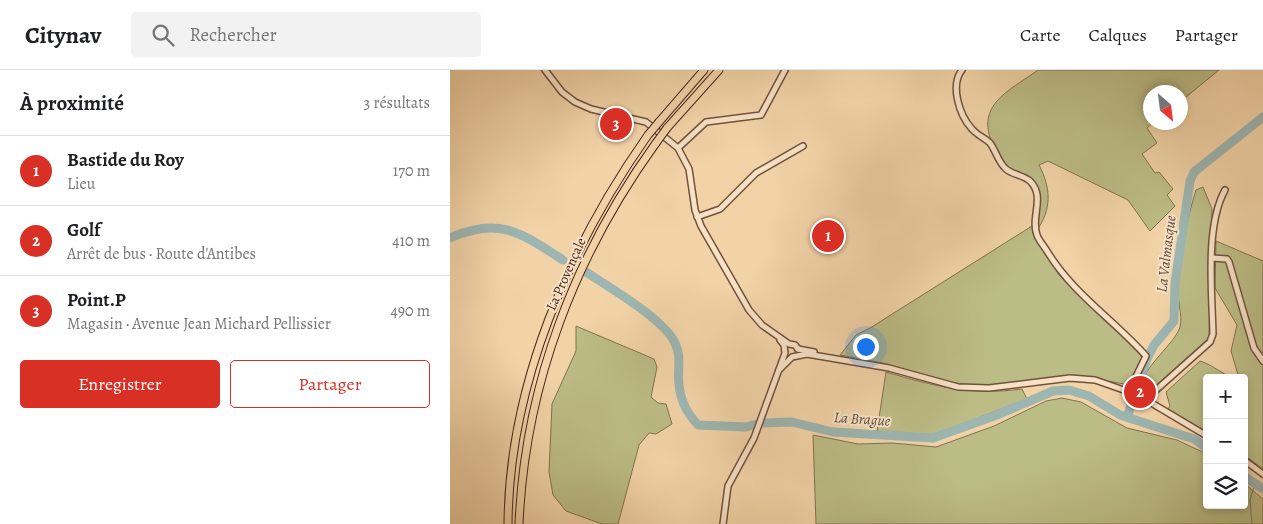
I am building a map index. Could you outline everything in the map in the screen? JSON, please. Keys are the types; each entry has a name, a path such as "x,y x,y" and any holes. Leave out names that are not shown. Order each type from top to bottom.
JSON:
{"highway":[{"name":"La Provençale","path":"508,524 511,488 522,415 535,362 558,295 577,251 601,206 648,135 704,70"},
{"name":"La Provençale","path":"519,524 526,455 536,399 549,350 587,255 627,183 656,142 719,70"}],"street":[{"path":"545,70 562,92 575,102 591,109 646,122 678,148 692,181 697,217 753,316 774,334 793,356"},
{"path":"678,148 706,122 761,115 785,70"},
{"path":"962,70 957,76 956,87 965,119 971,129 989,143 1001,164 1008,171 1030,181 1037,193 1038,208 1035,222 1037,235 1055,264 1068,282 1146,356 1133,392"},
{"path":"697,217 720,210 756,173 803,146"},
{"path":"1146,399 1210,342 1213,334 1212,258 1216,209 1225,190"},
{"path":"1212,258 1227,259 1229,262 1254,348 1263,361"},
{"path":"786,348 796,345 798,349 889,368 958,387 997,388 1082,379 1105,382 1133,392 1203,434"},
{"path":"723,524 728,486 754,438 786,348"},
{"path":"779,370 798,349"},
{"path":"793,356 825,355"},
{"path":"1248,463 1263,474"}],"green space":[{"path":"1038,70 1219,70 1188,95 1188,85 1143,85 1143,130 1148,130 1157,143 1142,154 1155,173 1159,172 1173,189 1167,195 1175,206 1150,231 1128,200 1048,161 1039,165 1046,182 1048,198 1045,214 1037,230 1039,202 1034,185 1025,176 1006,168 998,157 988,131 988,119 992,109 1007,92"},
{"path":"1203,187 1212,209 1209,338 1153,388 1143,391 1140,388 1147,371 1177,334 1180,327 1178,288 1184,238 1196,190"},
{"path":"1032,226 1033,233 1059,275 1140,352 1142,359 1129,385 1082,376 996,385 962,384 940,380 883,363 840,355 856,335"},
{"path":"1216,241 1263,261 1263,469 1248,458 1248,374 1238,374 1231,351 1237,325 1215,288"},
{"path":"576,326 654,359 657,367 651,397 658,403 666,404 672,424 656,434 649,433 639,445 618,524 602,524 566,511 553,495 549,472 552,404 576,351"},
{"path":"1200,361 1225,374 1203,374 1203,430 1168,409 1170,406 1166,392"},
{"path":"886,372 920,382 969,390 1003,391 1022,389 1027,399 934,435 877,431"},
{"path":"1062,398 1081,402 1127,428 1177,440 1203,452 1203,509 1248,509 1248,486 1263,499 1263,524 816,524 813,435 858,444 892,443 936,447 994,426 1046,401"}],"waterway":[{"name":"La Valmasque","path":"1127,417 1147,359 1154,345 1174,321 1175,283 1190,181 1194,172 1263,117"},
{"name":"La Brague","path":"450,238 483,228 497,228 522,235 563,260"},
{"name":"La Brague","path":"586,272 648,314 669,334 675,343 678,353 681,397 688,412 698,425 746,427 761,423 792,422 833,432 933,438 997,415 1053,391 1069,390 1089,396 1120,415 1194,439 1203,445"},
{"name":"La Brague","path":"1248,479 1263,489"},
{"path":"1252,524 1250,500 1255,484"}],"place":[{"name":"Point.P","path":"616,124"},
{"name":"Bastide du Roy","path":"828,236"},
{"name":"Golf","path":"1140,392"}]}
